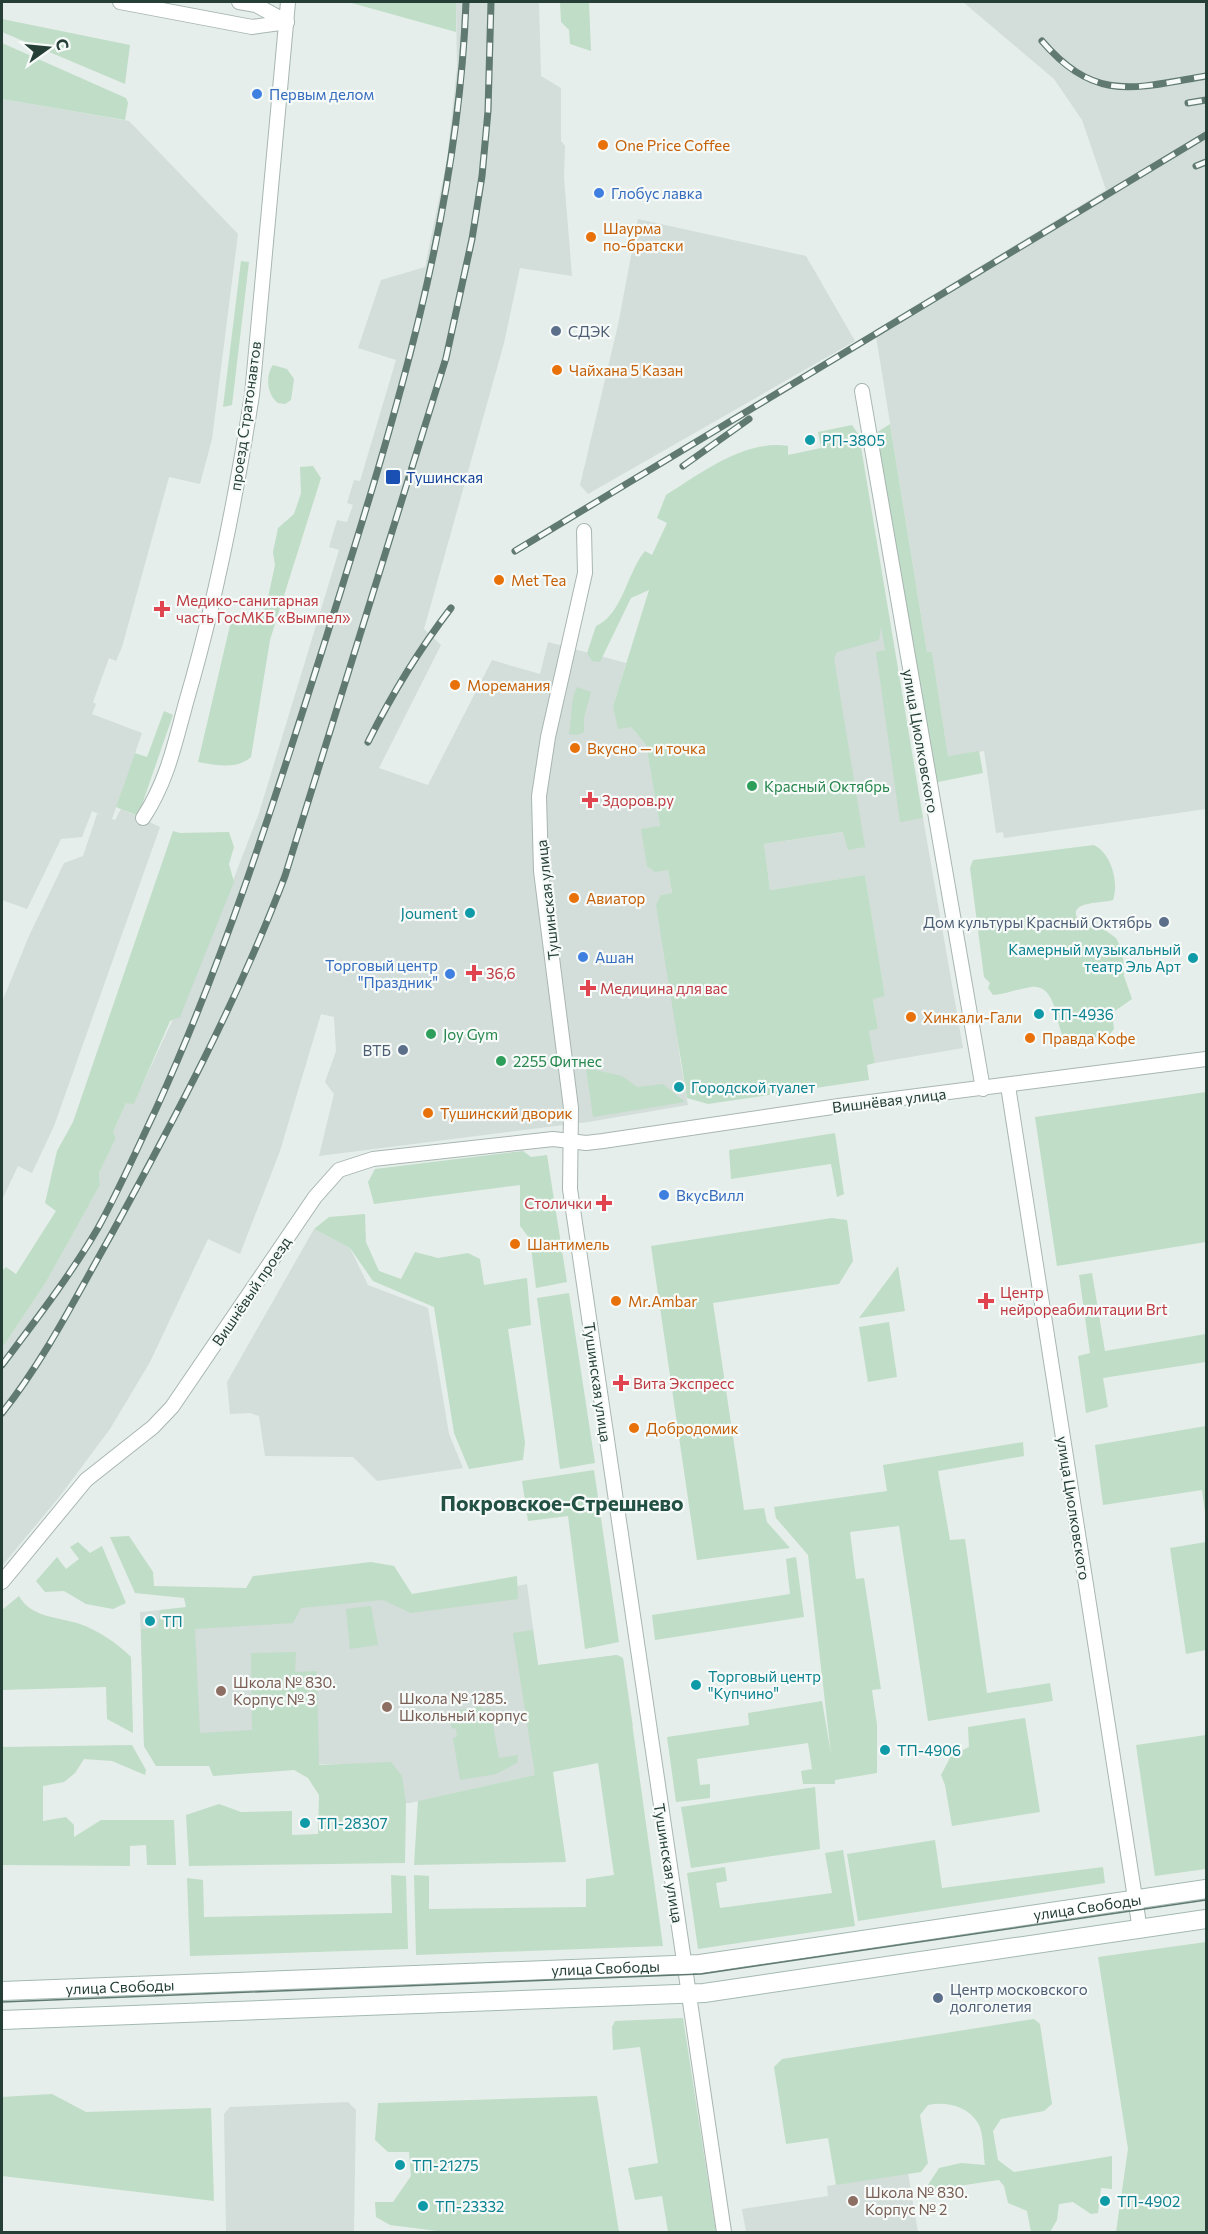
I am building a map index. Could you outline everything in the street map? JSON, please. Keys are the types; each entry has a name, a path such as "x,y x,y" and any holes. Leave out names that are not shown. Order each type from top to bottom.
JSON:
{"main road":[{"name":"улица Свободы","path":"2,1991 684,1965 1206,1889"},
{"name":"улица Свободы","path":"2,2020 688,1994 1206,1919"}],"street":[{"path":"120,2 252,27 287,22"},
{"path":"239,2 256,5 287,22"},
{"name":"проезд Стратонавтов","path":"143,818 164,783 202,648 245,439 252,395 288,2"},
{"name":"улица Циолковского","path":"862,392 982,1089"},
{"name":"Тушинская улица","path":"584,531 585,573 548,736 539,796 541,871 564,1043 572,1141 569,1160 570,1189 724,2232"},
{"name":"Вишнёвая улица","path":"572,1141 603,1141 839,1106 1206,1059"},
{"name":"улица Циолковского","path":"1008,1086 1140,1930"},
{"name":"Вишнёвый проезд","path":"2,1582 86,1480 153,1427 172,1407 315,1197 339,1170 373,1159 553,1139 572,1141"}],"shaded area":[{"path":"456,2 539,2 541,76 561,88 561,141 565,146 564,178 572,276 520,268 504,343 424,629 441,645 379,768 428,785 492,660 540,674 548,642 626,663 613,706 646,745 660,826 641,830 668,870 672,893 661,895 680,1059 688,1105 588,1122 319,1156 334,1094 325,1082 336,1051 334,1017 321,1014 280,1151 240,1254 208,1239 150,1362 110,1429 60,1496 2,1566 2,1348 46,1282 100,1185 99,1173 116,1138 113,1132 126,1103 134,1103 212,935 259,813 339,550 329,547 337,520 347,522 353,505 347,503 354,480 360,481 396,360 358,348 381,280 425,267 447,160 457,67"},
{"path":"963,2 1206,2 1206,809 1004,838 1003,832 996,833 984,751 948,756 932,652 927,652 875,330 1106,190 1082,120 1054,79"},
{"path":"2,99 129,121 238,234 212,439 200,484 169,477 122,647 116,661 109,658 93,702 96,704 92,714 142,733 112,819 115,820 121,809 160,827 54,1126 32,1173 18,1166 2,1200 2,1002 29,936 64,863 83,856 97,814 101,815 92,811 82,837 61,839 27,909 2,900"},
{"path":"638,219 806,256 855,341 588,494 580,485 618,325"},
{"path":"881,624 901,726 923,818 963,1048 875,1063 869,1031 878,1029 873,998 885,996 865,875 770,890 764,844 858,830 827,633"},
{"path":"314,1229 350,1248 368,1285 428,1308 449,1434 463,1468 377,1481 353,1457 265,1456 259,1416 250,1413 230,1414 227,1382"},
{"name":"Школа № 1285. Школьный корпус","path":"527,1584 538,1665 617,1655 623,1658 633,1726 553,1771 410,1803 360,1804 359,1764 156,1766 144,1746 140,1612 391,1588 412,1606"},
{"path":"348,2102 356,2110 354,2232 226,2232 224,2114 230,2107"},
{"name":"Школа № 830. Корпус № 2","path":"908,2173 918,2232 746,2232 742,2209 828,2196 827,2186"}],"green space":[{"path":"348,2 456,2 456,32"},
{"path":"560,2 589,2 591,51 570,44 569,30 561,22"},
{"path":"2,19 130,45 125,84 2,32"},
{"path":"2,43 126,98 128,103 125,120 2,99"},
{"path":"241,261 249,262 232,405 223,407"},
{"path":"273,365 287,369 294,379 291,400 285,404 274,400 269,390 268,380"},
{"path":"890,424 927,652 932,652 948,756 979,751 983,773 933,783 873,435"},
{"name":"Красный Октябрь","path":"852,425 859,435 923,818 900,822 876,652 885,650 881,627 879,640 837,652 834,658 865,847 848,850 843,832 764,844 770,890 865,875 885,996 873,999 878,1029 869,1031 875,1063 867,1065 869,1080 708,1104 687,1098 656,905 661,895 672,893 668,870 655,872 647,866 641,829 660,826 646,745 631,727 618,729 613,706 649,590 631,598 600,662 592,661 587,653 596,626 613,612 619,603 639,560 645,551 652,555 667,523 657,518 666,495 708,468 739,453 772,445 788,446 788,455 821,448 818,432"},
{"path":"313,466 321,478 270,640 251,757 233,765 198,762 231,621 244,615 256,615 266,607 275,565 273,552 278,528 294,514 301,493 300,467"},
{"path":"577,687 591,692 584,718 584,732 577,735 569,734 572,704"},
{"path":"164,711 173,715 138,816 116,807 135,753 147,757"},
{"path":"173,831 180,833 229,832 234,847 229,864 234,882 180,1017 170,1021 134,1104 126,1103 113,1132 116,1138 99,1173 100,1185 46,1282 2,1348 2,1271 6,1267 16,1274 56,1211 45,1203 57,1151 73,1122"},
{"path":"1094,845 1110,862 1115,893 1113,900 1092,903 1079,908 1076,912 1077,918 1084,927 1102,928 1116,938 1123,952 1124,976 1132,999 1112,1013 1114,1029 1109,1035 1066,1043 1051,1000 1040,988 1031,987 993,995 988,988 990,983 984,977 970,868 973,860"},
{"path":"586,1068 622,1076 637,1087 663,1084 685,1102 593,1117"},
{"path":"1206,1092 1206,1242 1057,1266 1035,1117"},
{"path":"835,1133 844,1194 837,1197 831,1164 731,1179 729,1150"},
{"path":"523,1151 531,1157 547,1155 567,1282 536,1288 530,1239 520,1226 520,1185 374,1204 368,1182 375,1169"},
{"path":"365,1214 366,1242 379,1271 401,1279 415,1252 438,1258 468,1253 480,1259 484,1285 527,1278 531,1325 508,1329 525,1442 523,1460 469,1469 454,1433 434,1307 373,1281 350,1248 314,1229 329,1217"},
{"path":"832,1218 847,1220 853,1261 839,1284 713,1303 744,1510 764,1508 767,1522 790,1548 697,1560 651,1246"},
{"path":"898,1266 905,1311 859,1318"},
{"path":"1092,1273 1105,1351 1206,1334 1206,1362 1103,1378 1108,1407 1086,1413 1078,1356 1090,1353 1079,1275"},
{"path":"569,1293 595,1463 560,1469 537,1298"},
{"path":"889,1322 897,1377 868,1382 859,1327"},
{"path":"1206,1426 1206,1519 1202,1490 1103,1505 1095,1445"},
{"path":"1023,1442 1024,1456 938,1471 950,1540 965,1539 987,1693 1050,1683 1053,1701 928,1721 899,1526 850,1532 856,1579 864,1578 881,1689 872,1690 877,1725 877,1773 835,1780 835,1784 803,1784 801,1771 812,1769 808,1743 697,1759 700,1785 710,1784 710,1798 676,1802 667,1737 749,1725 748,1713 822,1701 831,1754 808,1555 776,1518 774,1507 887,1491 883,1465"},
{"path":"594,1470 619,1642 585,1649 568,1516 528,1521 522,1481"},
{"path":"129,1536 153,1572 154,1586 246,1588 253,1576 371,1562 394,1566 412,1594 517,1576 518,1599 411,1613 383,1600 301,1608 293,1623 195,1629 200,1733 252,1730 251,1653 296,1652 295,1672 317,1671 319,1765 391,1762 402,1776 406,1803 405,1863 189,1866 186,1815 219,1804 241,1812 292,1811 292,1835 318,1834 319,1795 308,1778 294,1770 213,1776 209,1766 156,1766 144,1746 141,1629 158,1628 160,1610 186,1607 184,1598 135,1593 110,1537"},
{"path":"78,1542 90,1553 102,1546 126,1603 113,1609 86,1604 64,1591 45,1592 36,1581 57,1557 66,1569 79,1559 70,1547"},
{"path":"1206,1542 1206,1650 1186,1654 1170,1548"},
{"path":"796,1557 804,1617 655,1640 652,1615 790,1594 786,1559"},
{"path":"19,1596 24,1603 38,1613 80,1624 101,1634 131,1657 133,1733 107,1719 106,1687 2,1690 2,1610"},
{"path":"371,1606 378,1645 350,1649 346,1609"},
{"path":"533,1630 538,1665 617,1655 623,1658 663,1946 416,1955 414,1875 429,1876 429,1909 586,1907 586,1879 614,1875 598,1763 553,1772 566,1862 414,1865 418,1801 535,1775 513,1633"},
{"path":"482,1706 482,1710 490,1708 499,1758 518,1755 517,1763 496,1774 460,1780 453,1738 457,1737 456,1728 452,1729 449,1712"},
{"path":"1025,1718 1040,1812 952,1826 945,1785 941,1775 951,1756 969,1747 968,1727"},
{"path":"1206,1735 1206,1869 1155,1876 1136,1745"},
{"path":"132,1745 146,1770 145,1775 112,1761 84,1759 75,1773 64,1782 43,1786 43,1821 66,1817 74,1825 74,1837 101,1820 174,1820 176,1865 147,1865 146,1845 130,1846 130,1866 2,1865 2,1747"},
{"path":"815,1787 820,1849 691,1868 681,1807"},
{"path":"935,1840 942,1888 1103,1867 1105,1883 858,1921 847,1854"},
{"path":"843,1850 855,1926 698,1949 687,1873 725,1867 727,1881 716,1883 720,1908 832,1893 825,1853"},
{"path":"391,1875 406,1876 408,1949 190,1956 187,1878 203,1880 204,1917 392,1913"},
{"path":"1206,1942 1206,2232 1116,2232 1128,2149 1098,1957"},
{"path":"683,2018 716,2232 668,2232 662,2196 635,2200 628,2168 658,2163 640,2047 613,2050 612,2027 615,2021"},
{"path":"1034,2019 1040,2024 1052,2104 1044,2111 1001,2119 993,2131 998,2160 1014,2172 1112,2156 1112,2189 1101,2188 1098,2213 1091,2214 1073,2202 1059,2204 1057,2220 1050,2232 1031,2232 1027,2211 1008,2203 1004,2186 999,2180 924,2191 939,2168 961,2163 985,2165 978,2123 968,2112 949,2104 928,2105 920,2115 928,2163 921,2172 836,2185 828,2138 786,2144 774,2067 782,2059"},
{"path":"52,2094 86,2112 211,2108 214,2201 2,2176 2,2097"},
{"path":"597,2096 619,2232 445,2232 390,2225 376,2217 375,2202 393,2202 411,2176 409,2152 388,2152 375,2140 378,2103"}],"tram line":[{"path":"2,2002 701,1974 1206,1900"}],"railway":[{"path":"2,1365 76,1263 121,1184 181,1051 249,875 375,479 418,323 436,244 450,164 460,84 466,2"},
{"path":"2,1413 60,1326 159,1147 247,968 285,876 446,358 472,239 482,176 488,111 491,2"},
{"path":"1042,41 1061,61 1080,74 1098,82 1137,87 1206,76"},
{"path":"1188,103 1206,100"},
{"path":"515,551 1206,135"},
{"path":"1196,166 1206,162"},
{"path":"683,466 749,419"},
{"path":"368,742 406,673 451,608"}],"place":[{"name":"Первым делом","path":"257,94"},
{"name":"One Price Coffee","path":"603,145"},
{"name":"Глобус лавка","path":"599,193"},
{"name":"Шаурма по-братски","path":"591,237"},
{"name":"СДЭК","path":"556,331"},
{"name":"Чайхана 5 Казан","path":"557,370"},
{"name":"РП-3805","path":"810,440"},
{"name":"Тушинская","path":"393,477"},
{"name":"Met Tea","path":"499,580"},
{"name":"Медико-санитарная часть ГосМКБ «Вымпел»","path":"162,609"},
{"name":"Моремания","path":"455,685"},
{"name":"Вкусно — и точка","path":"575,748"},
{"name":"Красный Октябрь","path":"752,786"},
{"name":"Здоров.ру","path":"590,800"},
{"name":"Авиатор","path":"574,898"},
{"name":"Joument","path":"470,913"},
{"name":"Дом культуры Красный Октябрь","path":"1164,922"},
{"name":"Ашан","path":"583,957"},
{"name":"Камерный музыкальный театр Эль Арт","path":"1193,958"},
{"name":"36,6","path":"474,973"},
{"name":"Торговый центр \"Праздник\"","path":"450,974"},
{"name":"Медицина для вас","path":"588,988"},
{"name":"ТП-4936","path":"1039,1014"},
{"name":"Хинкали-Гали","path":"911,1017"},
{"name":"Joy Gym","path":"431,1034"},
{"name":"Правда Кофе","path":"1030,1038"},
{"name":"ВТБ","path":"403,1050"},
{"name":"2255 Фитнес","path":"501,1061"},
{"name":"Городской туалет","path":"679,1087"},
{"name":"Тушинский дворик","path":"428,1113"},
{"name":"ВкусВилл","path":"664,1195"},
{"name":"Столички","path":"604,1203"},
{"name":"Шантимель","path":"515,1244"},
{"name":"Mr.Ambar","path":"616,1301"},
{"name":"Центр нейрореабилитации Brt","path":"986,1301"},
{"name":"Вита Экспресс","path":"621,1383"},
{"name":"Добродомик","path":"634,1428"},
{"name":"ТП","path":"150,1621"},
{"name":"Торговый центр \"Купчино\"","path":"696,1685"},
{"name":"Школа № 830. Корпус № 3","path":"221,1691"},
{"name":"Школа № 1285. Школьный корпус","path":"387,1707"},
{"name":"ТП-4906","path":"885,1750"},
{"name":"ТП-28307","path":"305,1823"},
{"name":"Центр московского долголетия","path":"938,1998"},
{"name":"ТП-21275","path":"400,2165"},
{"name":"Школа № 830. Корпус № 2","path":"853,2201"},
{"name":"ТП-4902","path":"1105,2201"},
{"name":"ТП-23332","path":"423,2206"}],"district":[{"name":"Покровское-Стрешнево","path":"562,1502"}]}
